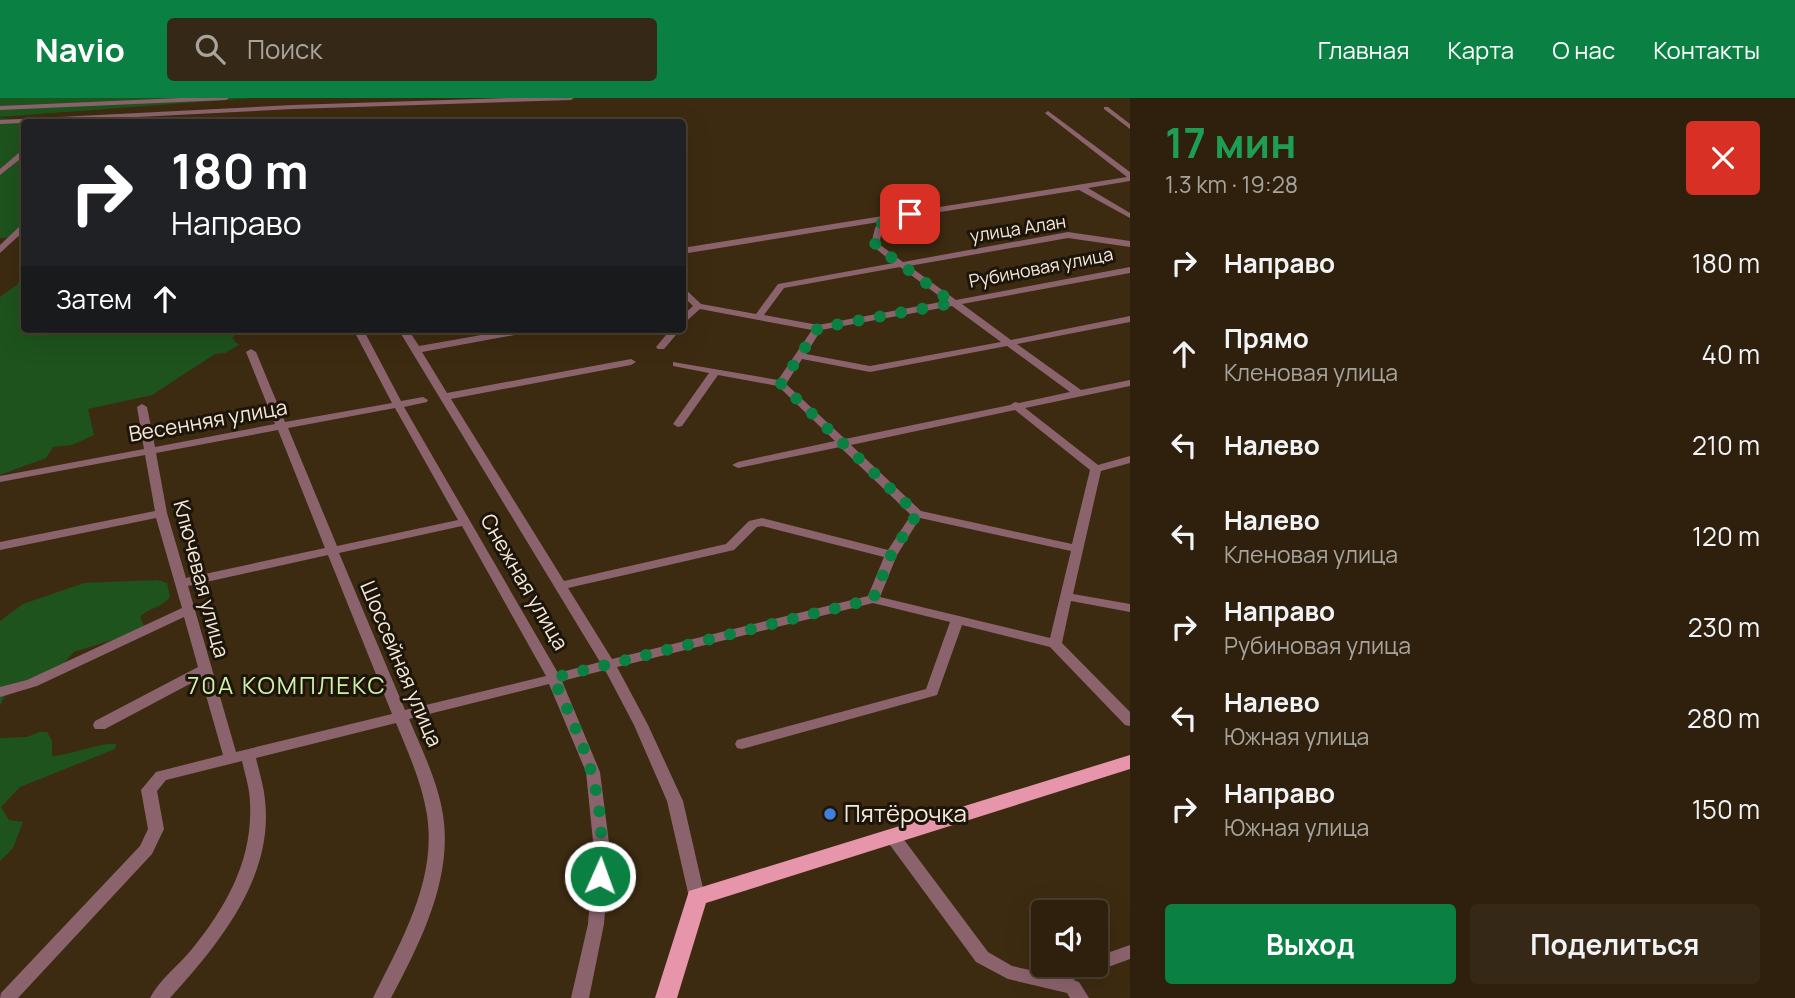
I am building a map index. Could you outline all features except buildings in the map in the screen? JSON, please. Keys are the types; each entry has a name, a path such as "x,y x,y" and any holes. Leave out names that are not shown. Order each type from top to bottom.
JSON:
{"main road":[{"path":"666,998 697,897 1130,762"}],"street":[{"path":"0,108 226,98"},
{"path":"90,119 132,119 209,111 571,98"},
{"path":"1106,108 1127,123"},
{"path":"207,119 209,111"},
{"path":"1048,113 1130,177"},
{"path":"108,119 118,117"},
{"path":"0,122 21,122"},
{"path":"0,173 21,156"},
{"path":"686,250 1130,177"},
{"path":"1080,187 1130,216"},
{"path":"886,218 879,228 875,245 1078,393"},
{"path":"0,250 21,230"},
{"name":"улица Алан","path":"760,316 781,286 1068,235 1130,244"},
{"name":"Рубиновая улица","path":"818,328 1130,270"},
{"path":"686,293 698,306 818,328 781,384"},
{"path":"686,319 698,306"},
{"path":"800,356 870,369 1130,319"},
{"name":"Снежная улица","path":"360,333 553,678 587,753 598,793 602,851 596,924 580,998"},
{"path":"405,333 512,512 608,664 641,724 675,801 697,897"},
{"path":"415,350 509,333"},
{"path":"661,347 671,333"},
{"name":"Шоссейная улица","path":"251,352 422,769 436,818 433,875 404,960 382,998"},
{"path":"443,397 631,362"},
{"path":"677,364 781,384 917,514 1077,549"},
{"path":"678,424 715,372"},
{"path":"738,465 1130,383"},
{"name":"Весенняя улица","path":"0,479 423,400"},
{"path":"1015,405 1096,469"},
{"name":"Ключевая улица","path":"142,407 161,513 206,669 225,761"},
{"path":"1096,469 1130,459"},
{"path":"1055,645 1096,469"},
{"path":"0,546 161,513"},
{"path":"873,599 891,555 917,514"},
{"path":"182,583 465,522"},
{"path":"559,586 730,547 753,524 762,522 891,555"},
{"path":"1065,596 1130,608"},
{"path":"7,998 153,840 156,829 149,790 154,780 169,773 608,664 873,599 1055,645 1130,721"},
{"path":"0,692 32,683 188,610"},
{"path":"742,744 932,692 957,621"},
{"path":"100,724 206,669"},
{"path":"159,998 213,937 236,900 250,864 258,803 248,754"},
{"path":"893,837 982,957 1008,972 1073,987 1080,998"},
{"path":"1108,960 1130,952"},
{"path":"1048,981 1059,977"}],"green space":[{"path":"0,98 253,98 0,117"},
{"path":"0,118 21,120 21,237 0,238"},
{"path":"21,276 21,333 238,333 232,338 239,345 225,353 215,354 152,395 88,409 94,435 72,445 53,447 46,458 0,475 0,297 18,284"},
{"path":"157,580 167,583 170,597 140,617 144,626 128,635 74,652 61,666 4,697 0,706 0,621 23,604 84,583"},
{"path":"47,732 52,741 52,756 116,744 115,749 20,787 1,807 9,820 23,822 13,848 0,861 0,738 27,737"}],"place":[{"name":"Пятёрочка","path":"830,814"}],"district":[{"name":"70А КОМПЛЕКС","path":"287,686"}],"route":[{"path":"600,876 602,851 598,793 587,753 553,678 873,599 891,555 917,514 781,384 818,328 953,303 875,245 879,228 886,218 910,214"}]}
